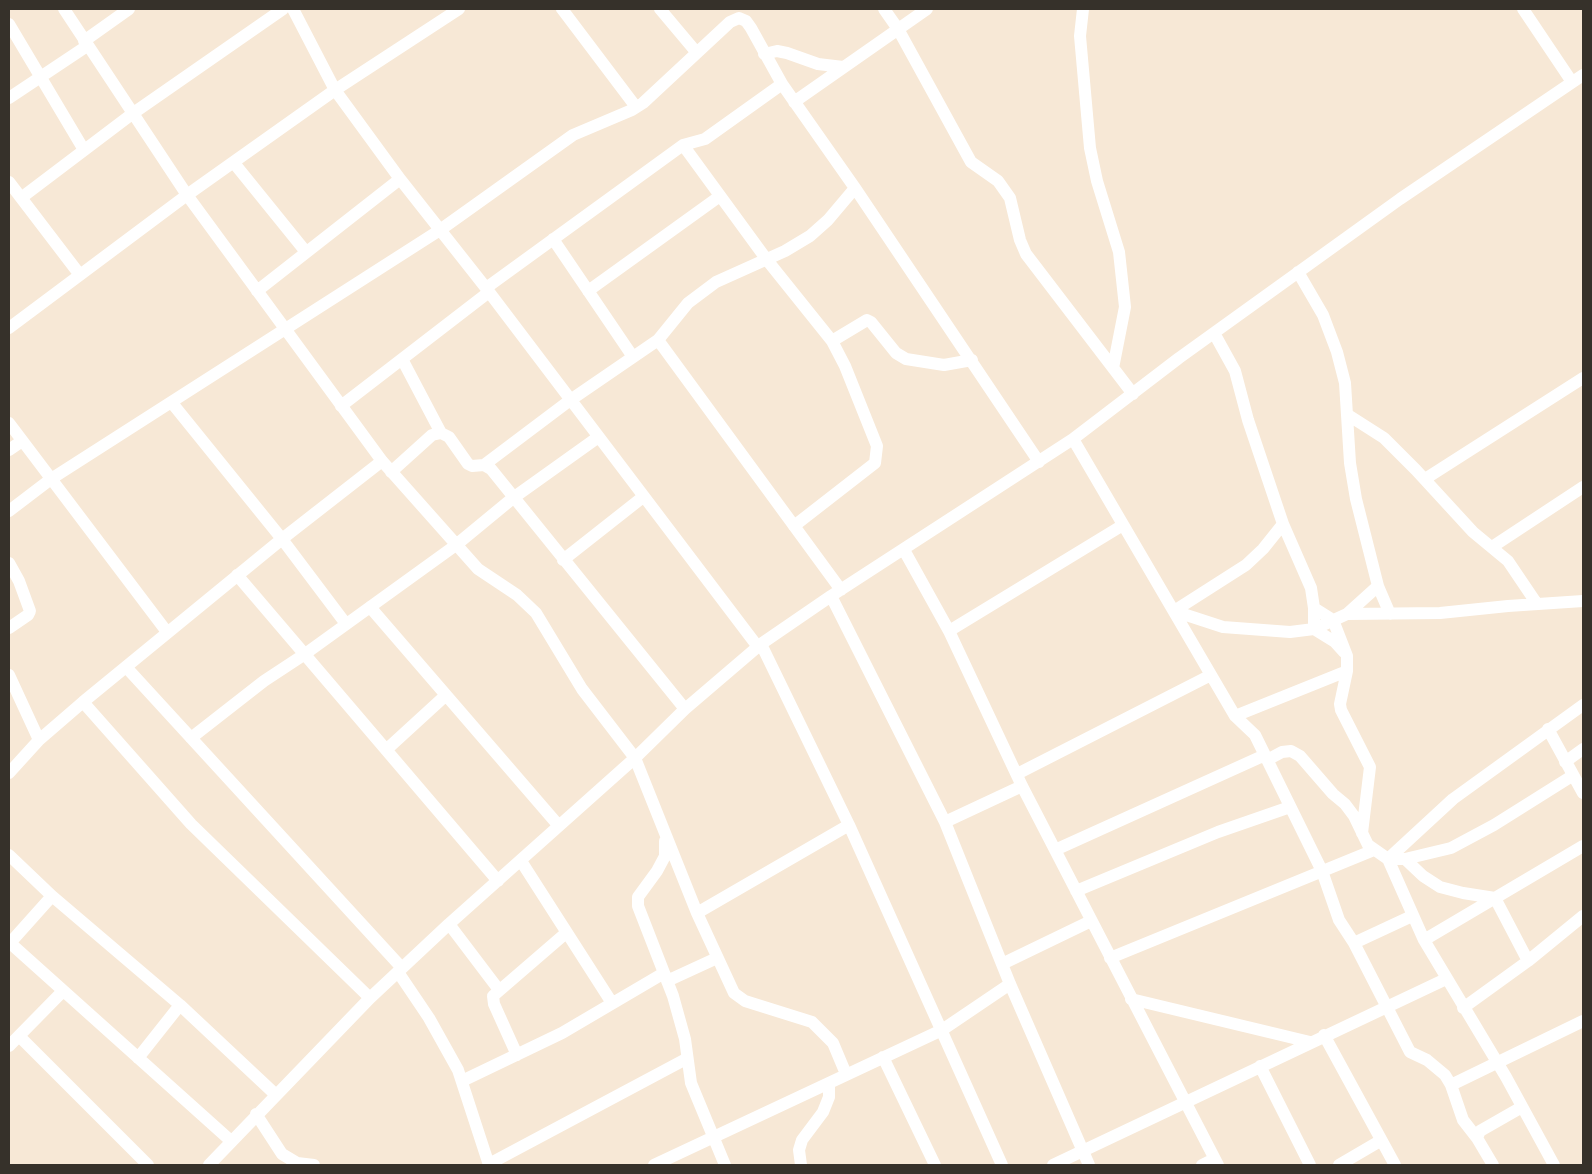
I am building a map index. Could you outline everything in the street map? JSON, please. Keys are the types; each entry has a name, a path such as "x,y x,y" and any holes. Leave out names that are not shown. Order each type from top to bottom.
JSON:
{"street":[{"path":"64,9 187,195 382,461 478,569 518,595 536,613 582,689 636,758 697,913 729,985 739,998 812,1022 833,1043 846,1074"},
{"path":"9,98 86,43 129,9"},
{"path":"21,198 132,114 282,9"},
{"path":"293,9 335,90 400,179 487,290 642,497 759,646 849,825 1002,1165"},
{"path":"9,328 187,195 442,14 460,9"},
{"path":"562,9 636,108"},
{"path":"660,9 697,54"},
{"path":"884,9 898,29 971,162 998,181 1010,198 1020,240 1026,254 1133,394"},
{"path":"794,102 927,9"},
{"path":"1084,9 1080,36 1090,148 1097,181 1119,252 1125,306 1113,368"},
{"path":"1523,9 1572,82"},
{"path":"9,511 51,479 286,331 440,230 572,135 636,108 730,22 739,18 746,21 782,84 972,360 1038,462"},
{"path":"9,24 84,150"},
{"path":"764,54 777,51 818,64 843,67"},
{"path":"209,1165 256,1114 370,998 448,924 636,758 685,709 759,646 836,593 1074,439 1298,272 1583,75"},
{"path":"341,406 553,239 683,145 705,139 782,84"},
{"path":"683,145 767,260 832,341 845,366 877,446 878,455 875,463 794,526"},
{"path":"234,163 306,252"},
{"path":"257,291 400,179"},
{"path":"9,182 80,274"},
{"path":"402,359 441,433 449,437 468,464 472,466 484,465 570,401 658,340 694,298 716,282 767,260 810,236 828,220 855,188"},
{"path":"588,291 720,196"},
{"path":"553,239 633,357"},
{"path":"1298,272 1323,315 1337,352 1345,383 1350,463 1356,499 1378,586 1390,614"},
{"path":"832,341 867,320 871,322 896,353 906,359 944,365 972,360"},
{"path":"1214,333 1234,371 1248,420 1283,524 1311,588 1314,608 1314,629"},
{"path":"658,340 794,526 836,593 945,822 1010,984 1089,1165"},
{"path":"1425,479 1583,378"},
{"path":"172,403 282,539 346,624"},
{"path":"1348,415 1384,438 1425,479 1473,532 1512,566 1537,604"},
{"path":"9,423 167,632"},
{"path":"391,472 432,435 441,433"},
{"path":"191,738 264,681 305,654 456,545 514,498 597,438"},
{"path":"1074,439 1235,716 1255,735 1322,872 1339,920 1354,944 1410,1052 1427,1060 1445,1075 1451,1085 1463,1120 1477,1138 1493,1165"},
{"path":"9,450 22,441"},
{"path":"9,773 39,740 83,702 237,575 382,461"},
{"path":"484,465 491,469 685,709"},
{"path":"1492,547 1583,487"},
{"path":"563,560 642,497"},
{"path":"1174,611 1246,566 1263,549 1283,524"},
{"path":"949,631 1123,525"},
{"path":"904,550 949,631 1022,786 1216,1162 1202,1165"},
{"path":"9,563 19,581 30,611 28,615 9,628"},
{"path":"237,575 498,881"},
{"path":"1174,611 1223,627 1290,632 1314,629 1347,614 1378,586"},
{"path":"1347,614 1440,613 1583,601"},
{"path":"370,607 559,826"},
{"path":"1314,608 1333,620 1347,656 1347,671 1340,704 1341,710 1370,767 1362,833"},
{"path":"1314,629 1335,642 1347,656"},
{"path":"126,667 400,970 430,1018 462,1081 489,1165 686,1060"},
{"path":"1235,716 1347,671"},
{"path":"9,675 39,740"},
{"path":"1017,774 1211,675"},
{"path":"386,750 445,696"},
{"path":"83,702 191,824 370,998"},
{"path":"1388,859 1453,799 1583,705"},
{"path":"1548,729 1572,776 1582,789"},
{"path":"1565,762 1583,749"},
{"path":"1055,850 1266,757 1282,752 1291,751 1300,756 1332,794 1345,804 1354,816 1368,845 1388,859 1405,859 1451,848 1494,825 1572,776"},
{"path":"945,822 1022,786"},
{"path":"1076,891 1218,832 1290,807"},
{"path":"697,913 849,825"},
{"path":"664,831 665,856 657,871 638,897 638,906 666,977 685,1039 686,1060 691,1083 725,1165"},
{"path":"1424,940 1583,846"},
{"path":"1110,958 1374,850"},
{"path":"9,855 52,896 180,1005 276,1095"},
{"path":"1388,859 1424,940 1498,1064 1554,1165"},
{"path":"1405,859 1423,876 1440,886 1463,894 1495,898"},
{"path":"521,860 612,1003"},
{"path":"52,896 9,943 231,1141"},
{"path":"1495,898 1528,961"},
{"path":"1354,944 1412,916"},
{"path":"1463,1008 1528,961 1583,916"},
{"path":"1002,964 1091,921"},
{"path":"448,924 499,990"},
{"path":"517,1055 494,1004 493,996 566,933"},
{"path":"462,1081 562,1033 612,1003 666,977 717,958"},
{"path":"1053,1165 1324,1035 1446,979"},
{"path":"654,1165 942,1030 1010,984"},
{"path":"9,1046 63,991"},
{"path":"1131,999 1310,1042"},
{"path":"138,1058 180,1005"},
{"path":"1451,1085 1498,1064 1583,1020"},
{"path":"1324,1035 1380,1141 1395,1165"},
{"path":"19,1036 148,1165"},
{"path":"883,1057 935,1165"},
{"path":"1260,1066 1310,1165"},
{"path":"801,1165 799,1150 802,1140 823,1112 829,1097 829,1083"},
{"path":"1477,1138 1480,1131 1522,1107"},
{"path":"256,1114 282,1154 297,1163 314,1165"},
{"path":"1339,1165 1380,1141"}]}
